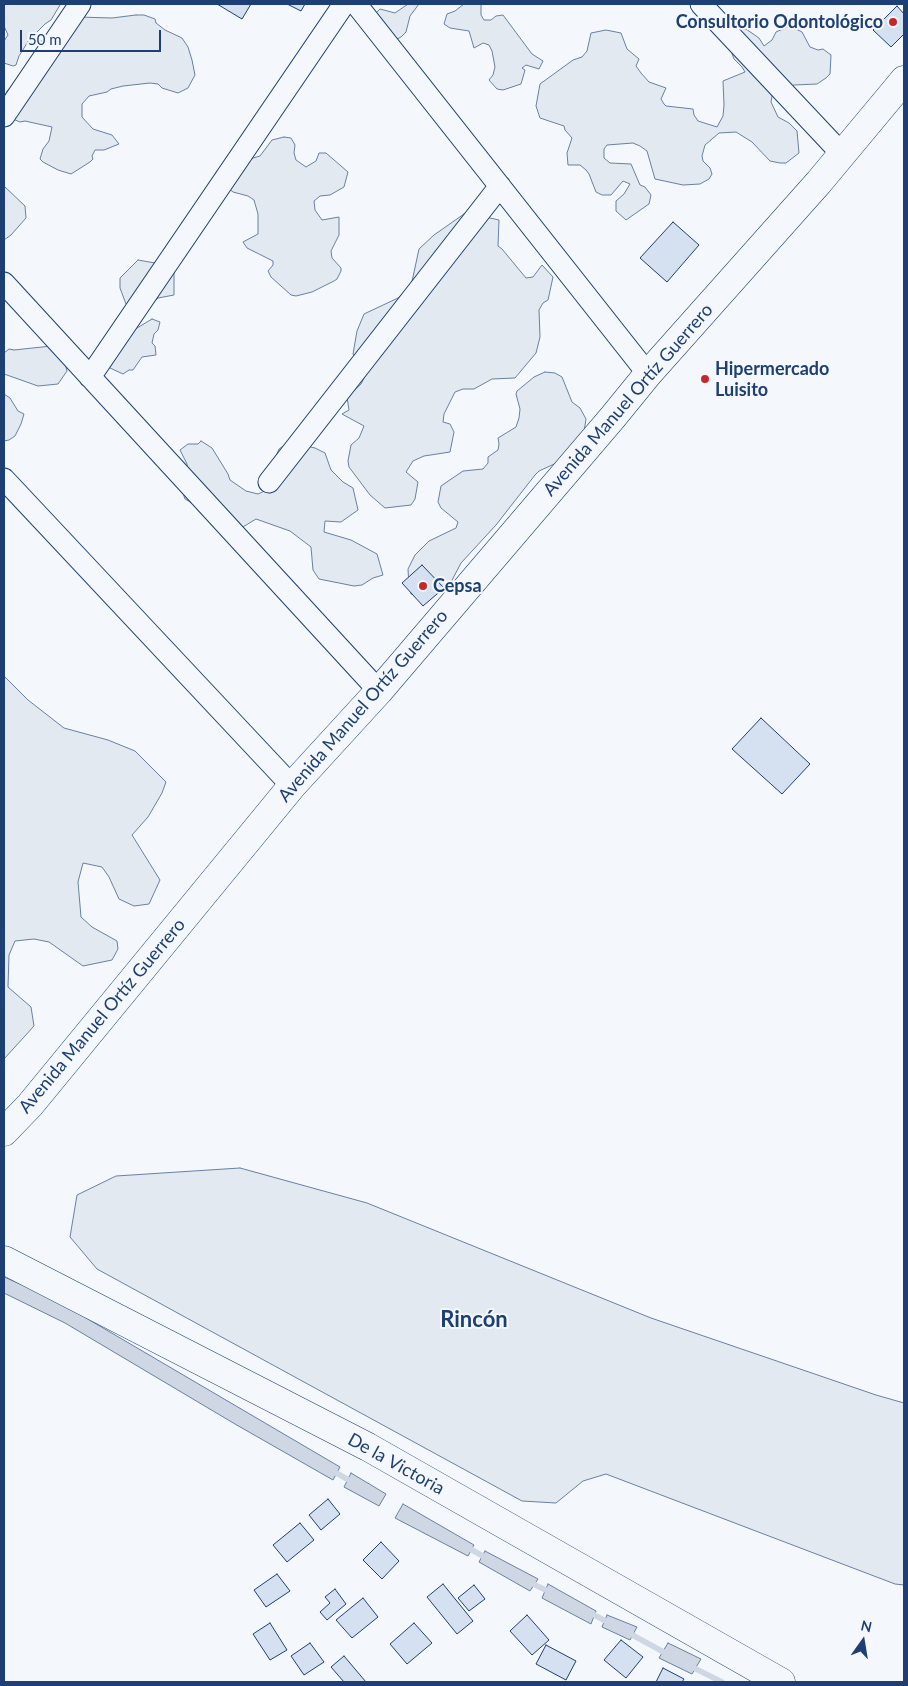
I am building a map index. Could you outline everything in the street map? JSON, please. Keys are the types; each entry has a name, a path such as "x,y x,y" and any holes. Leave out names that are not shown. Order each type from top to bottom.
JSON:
{"main road":[{"name":"Avenida Manuel Ortíz Guerrero","path":"4,1132 36,1098 292,786 379,690 648,374 842,154 904,80"},
{"name":"De la Victoria","path":"4,1260 368,1447 781,1682"}],"street":[{"path":"4,116 80,4"},
{"path":"90,378 344,4"},
{"path":"356,4 648,374"},
{"path":"702,4 842,154"},
{"path":"269,482 500,186"},
{"path":"4,283 379,690"},
{"path":"4,479 292,786"}],"shaded area":[{"path":"4,4 60,5 51,20 29,40 16,65 13,66 4,63 4,41 8,35 4,26"},
{"path":"408,4 419,4 410,16 406,32 397,39 376,13 380,9 395,13"},
{"path":"464,4 481,4 481,15 484,20 491,20 496,16 503,15 532,54 543,61 539,69 526,65 522,68 525,70 521,84 503,90 497,89 489,80 493,75 495,67 489,45 483,43 474,48 469,31 450,28 444,24 447,14"},
{"path":"144,15 155,19 156,23 165,30 182,38 188,47 195,75 188,88 178,93 162,88 158,84 150,83 123,86 89,96 82,104 82,117 93,129 112,135 119,144 104,150 95,150 92,156 93,159 90,162 71,174 43,162 40,159 43,149 49,141 52,127 25,121 20,122 6,116 4,98 7,91 78,17 112,18"},
{"path":"790,26 802,32 810,47 818,50 823,49 831,55 830,74 817,84 794,85 773,91 771,102 778,117 789,123 797,131 799,153 786,163 770,161 752,142 736,132 719,133 705,145 702,156 703,161 710,168 712,174 709,179 700,184 683,185 655,179 647,151 640,146 633,143 607,145 604,149 604,158 610,163 631,164 640,185 645,187 651,195 649,204 626,220 616,211 616,201 624,194 630,184 623,181 611,195 602,195 596,192 586,170 580,165 568,165 567,153 572,138 564,126 540,118 536,106 540,84 573,60 582,57 587,51 591,33 606,30 621,33 627,49 639,59 636,66 641,73 649,82 666,88 661,99 666,106 693,109 698,121 717,127 723,116 723,81 745,72 734,59 730,48 735,28 746,29 759,38 764,46 772,40 776,32"},
{"path":"284,137 291,138 295,145 294,153 296,160 306,167 316,161 319,153 326,153 348,172 344,187 330,195 320,196 314,201 315,210 322,220 339,217 339,235 331,251 332,258 341,268 341,271 334,281 312,292 296,296 291,295 271,277 268,271 273,265 273,261 247,248 243,242 258,234 258,214 254,200 248,196 233,192 228,188 248,162 260,156 272,140"},
{"path":"4,186 25,206 26,218 4,240"},
{"path":"464,214 499,220 498,246 526,278 533,277 542,265 553,277 548,300 543,303 539,310 540,337 536,353 515,378 492,379 474,389 463,389 455,392 444,414 443,422 450,424 454,432 450,452 424,456 413,461 406,472 418,482 415,499 411,505 385,508 370,495 349,467 348,461 351,445 359,438 364,426 342,414 349,410 347,397 361,384 365,376 363,368 353,354 357,331 364,314 398,298 411,286 419,249 434,235"},
{"path":"138,260 155,263 174,271 174,295 158,298 136,309 126,304 120,288 120,278"},
{"path":"152,319 160,322 152,343 155,346 156,355 142,357 133,370 123,374 108,367 132,331"},
{"path":"61,345 67,371 58,384 38,386 4,374 4,353 9,349"},
{"path":"545,372 555,373 562,377 572,402 580,408 586,419 583,438 563,460 539,471 535,475 496,525 461,563 450,584 440,589 411,594 408,569 415,555 429,541 456,528 458,522 441,508 438,502 441,486 463,471 483,469 488,463 488,457 498,450 498,438 516,427 520,409 517,391 534,377"},
{"path":"4,394 10,398 18,411 24,414 15,436 4,441"},
{"path":"201,441 212,448 230,480 246,491 258,494 271,488 274,461 279,449 289,442 315,448 325,453 331,470 343,482 353,488 358,510 341,522 325,521 324,532 351,540 377,554 383,575 373,578 362,585 354,586 319,579 313,570 311,547 290,531 256,519 238,530 185,499 180,485 188,476 187,464 180,450 188,444 198,444"},
{"path":"4,676 28,700 64,728 108,740 135,751 166,782 148,817 132,835 160,880 149,904 134,906 119,899 102,867 83,863 78,882 81,917 92,927 117,941 118,949 112,960 83,966 49,942 34,939 15,941 9,955 8,987 31,1007 34,1026 4,1059"},
{"path":"240,1168 367,1203 651,1318 904,1403 904,1585 895,1584 606,1474 583,1481 556,1503 522,1501 97,1269 70,1237 77,1195 116,1176"},
{"path":"4,1277 52,1298 340,1467 333,1480 65,1323 4,1293"},
{"path":"351,1473 386,1494 379,1506 344,1487"},
{"path":"403,1504 474,1545 468,1556 395,1518"},
{"path":"485,1551 538,1579 530,1591 479,1562"},
{"path":"548,1584 596,1611 591,1624 542,1598"},
{"path":"607,1615 637,1627 630,1640 602,1627"},
{"path":"668,1643 701,1659 692,1674 659,1658"}],"building":[{"path":"217,4 251,4 242,19"},
{"path":"287,4 305,4 301,11"},
{"name":"Consultorio Odontológico","path":"897,6 904,14 904,34 891,47 873,30"},
{"path":"673,222 699,245 667,282 640,258"},
{"name":"Cepsa","path":"422,565 444,588 423,606 402,583"},
{"path":"761,718 810,764 782,794 732,749"},
{"path":"328,1499 340,1514 321,1530 309,1515"},
{"path":"300,1523 314,1540 287,1562 273,1545"},
{"path":"381,1542 399,1561 382,1579 363,1560"},
{"path":"277,1574 290,1591 266,1607 254,1590"},
{"path":"443,1584 473,1621 457,1634 427,1597"},
{"path":"474,1585 485,1599 469,1611 458,1598"},
{"path":"335,1589 346,1604 327,1620 320,1612 330,1603 325,1597"},
{"path":"363,1598 378,1617 352,1638 336,1620"},
{"path":"527,1615 549,1640 532,1655 510,1631"},
{"path":"270,1623 287,1650 270,1660 253,1634"},
{"path":"414,1623 432,1643 407,1664 390,1644"},
{"path":"621,1640 643,1657 626,1678 604,1660"},
{"path":"310,1643 324,1662 304,1675 291,1656"},
{"path":"546,1645 576,1661 566,1680 536,1664"},
{"path":"344,1656 366,1682 344,1682 331,1667"},
{"path":"663,1668 684,1679 682,1682 656,1682"}],"waterway":[{"path":"331,1470 354,1483"},
{"path":"465,1546 488,1559"},
{"path":"529,1582 552,1593"},
{"path":"589,1612 609,1623"},
{"path":"627,1632 669,1655"},
{"path":"688,1665 722,1682"}],"place":[{"name":"Consultorio Odontológico","path":"893,22"},
{"name":"Hipermercado Luisito","path":"705,379"},
{"name":"Cepsa","path":"423,586"}],"district":[{"name":"Rincón","path":"474,1320"}]}
